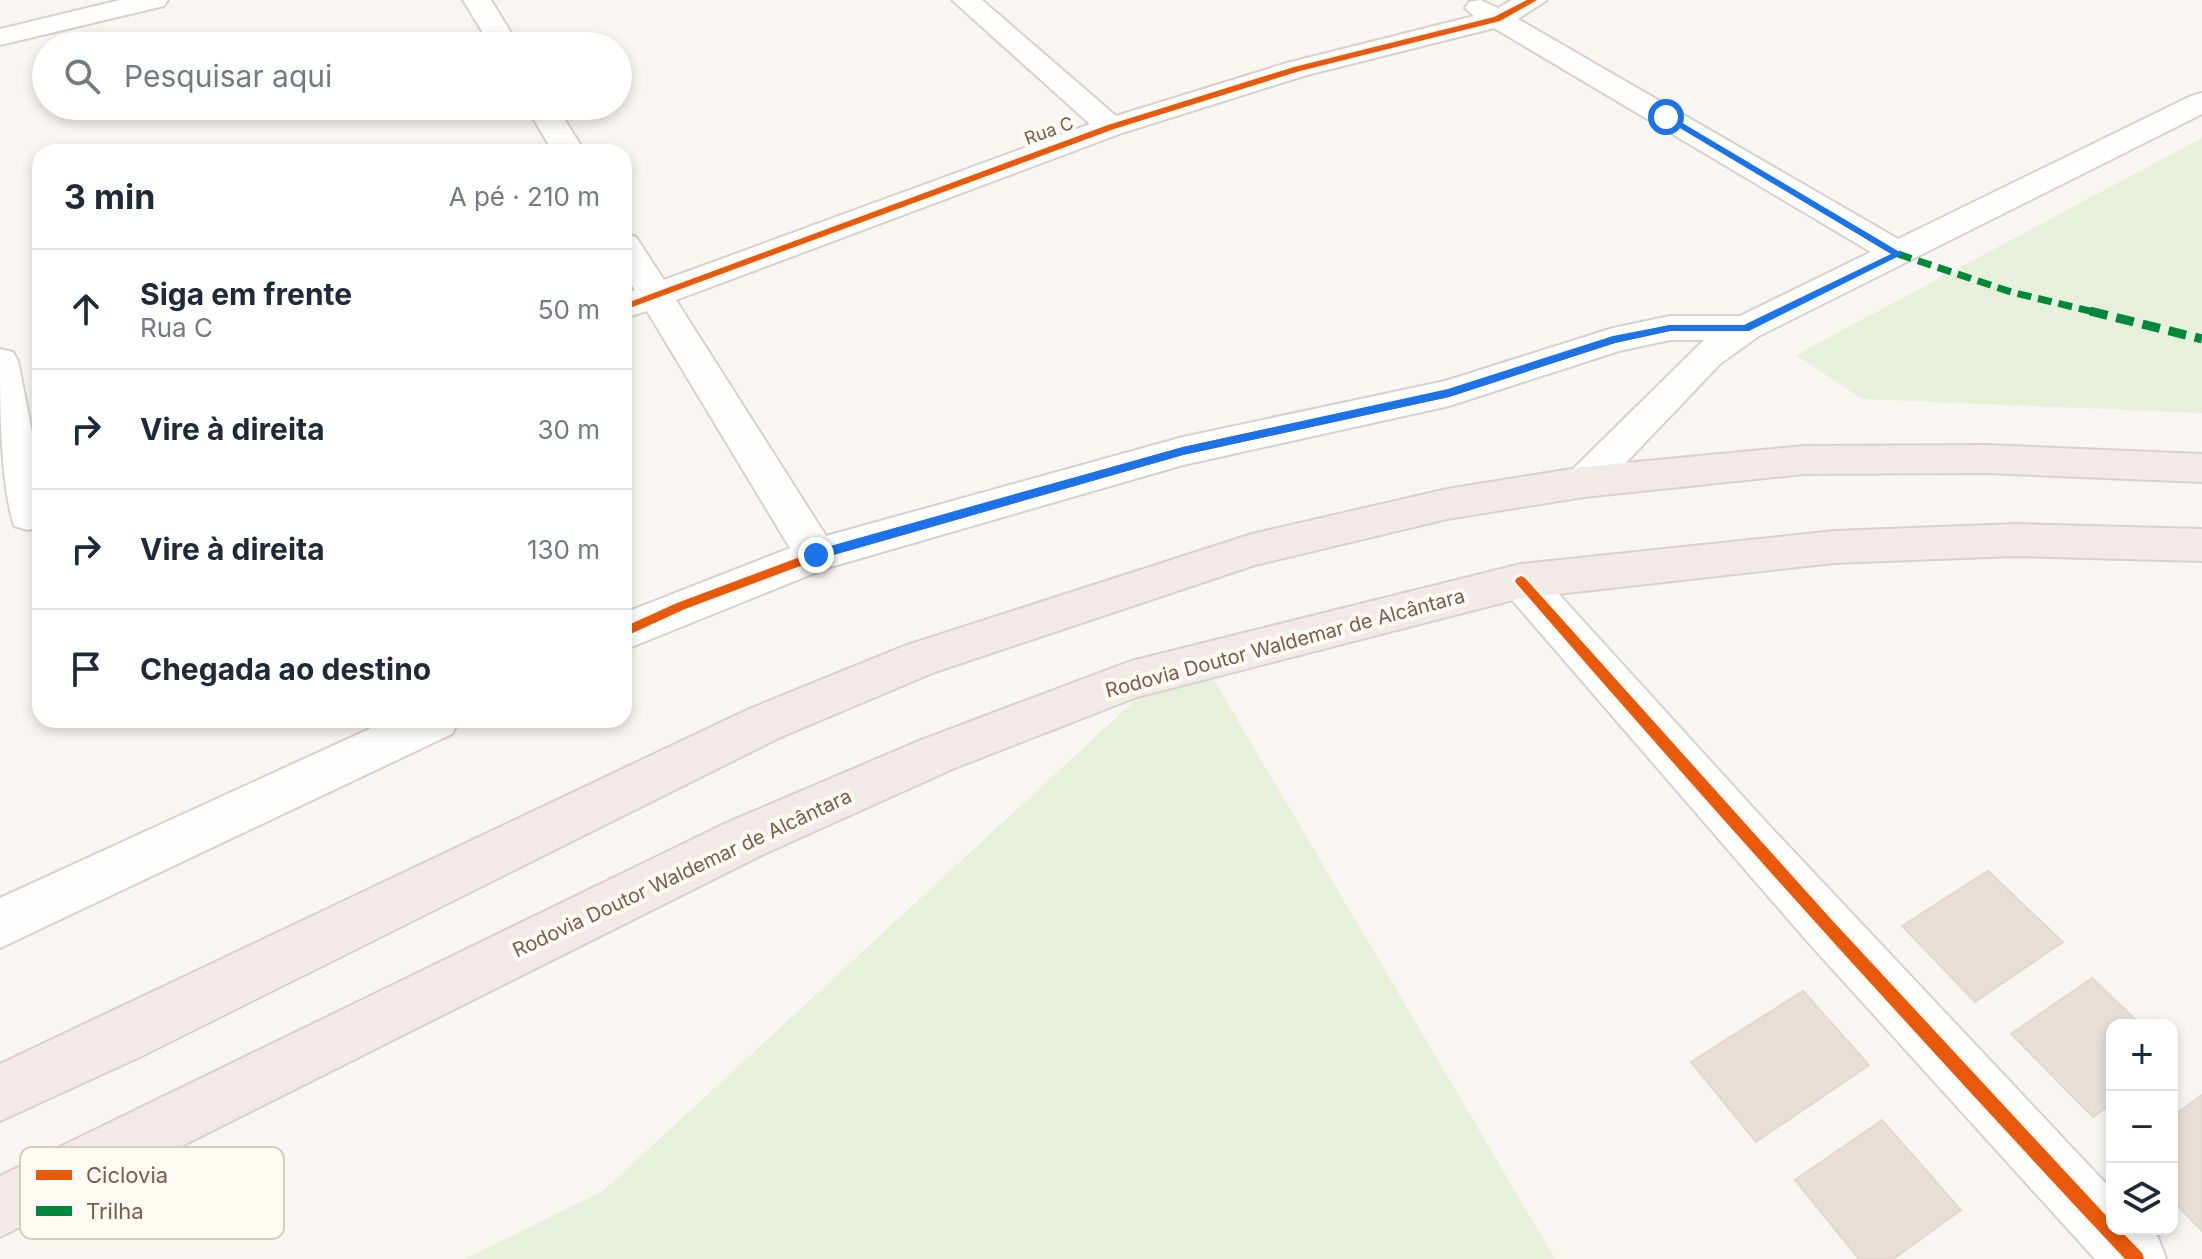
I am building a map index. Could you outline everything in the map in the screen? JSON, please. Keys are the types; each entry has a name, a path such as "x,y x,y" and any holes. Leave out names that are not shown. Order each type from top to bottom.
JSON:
{"highway":[{"path":"0,1093 123,1037 765,723 920,659 1252,550 1447,504 1584,482 1804,460 1987,459 2202,468"},
{"name":"Rodovia Doutor Waldemar de Alcântara","path":"121,1147 744,839 938,754 1131,680 1521,581 1834,547 2016,540 2202,545"},
{"name":"Rodovia Doutor Waldemar de Alcântara","path":"0,1207 20,1197"}],"street":[{"path":"0,37 154,0"},
{"path":"477,0 496,32"},
{"path":"966,0 1111,127"},
{"path":"1467,0 1898,254"},
{"name":"Rua C","path":"640,301 1111,127 1297,69 1497,19 1533,0"},
{"path":"1584,482 1707,355 1746,328 2202,102"},
{"path":"550,120 564,144"},
{"path":"632,272 640,301 816,555"},
{"path":"632,628 681,606 816,555 1183,451 1449,393 1613,340 1670,328 1746,328"},
{"path":"0,361 23,517"},
{"path":"1521,581 1957,1070 2136,1259"},
{"path":"0,924 419,728"}],"green space":[{"path":"2202,138 2202,413 1862,399 1796,355"},
{"path":"1194,646 1555,1259 465,1259 603,1191"}],"building":[{"path":"1988,871 2063,942 1975,1002 1902,926"},
{"path":"2092,978 2135,1019 2106,1019 2106,1107 2093,1117 2011,1034"},
{"path":"1803,991 1869,1065 1756,1142 1691,1062"},
{"path":"2202,1095 2202,1231 2178,1206 2178,1113"},
{"path":"1882,1120 1961,1210 1893,1259 1859,1259 1795,1180"}],"marked path":[{"path":"1898,254 2011,292 2202,339"}],"cycle path":[{"path":"632,304 1111,127 1297,69 1497,19 1533,0"},
{"path":"632,628 681,606 816,555 1183,451 1449,393 1613,340 1670,328 1746,328"},
{"path":"1521,581 1825,923 2136,1259"}],"route":[{"path":"816,555 1183,451 1449,393 1613,340 1670,328 1746,328 1898,254 1666,117"}]}
